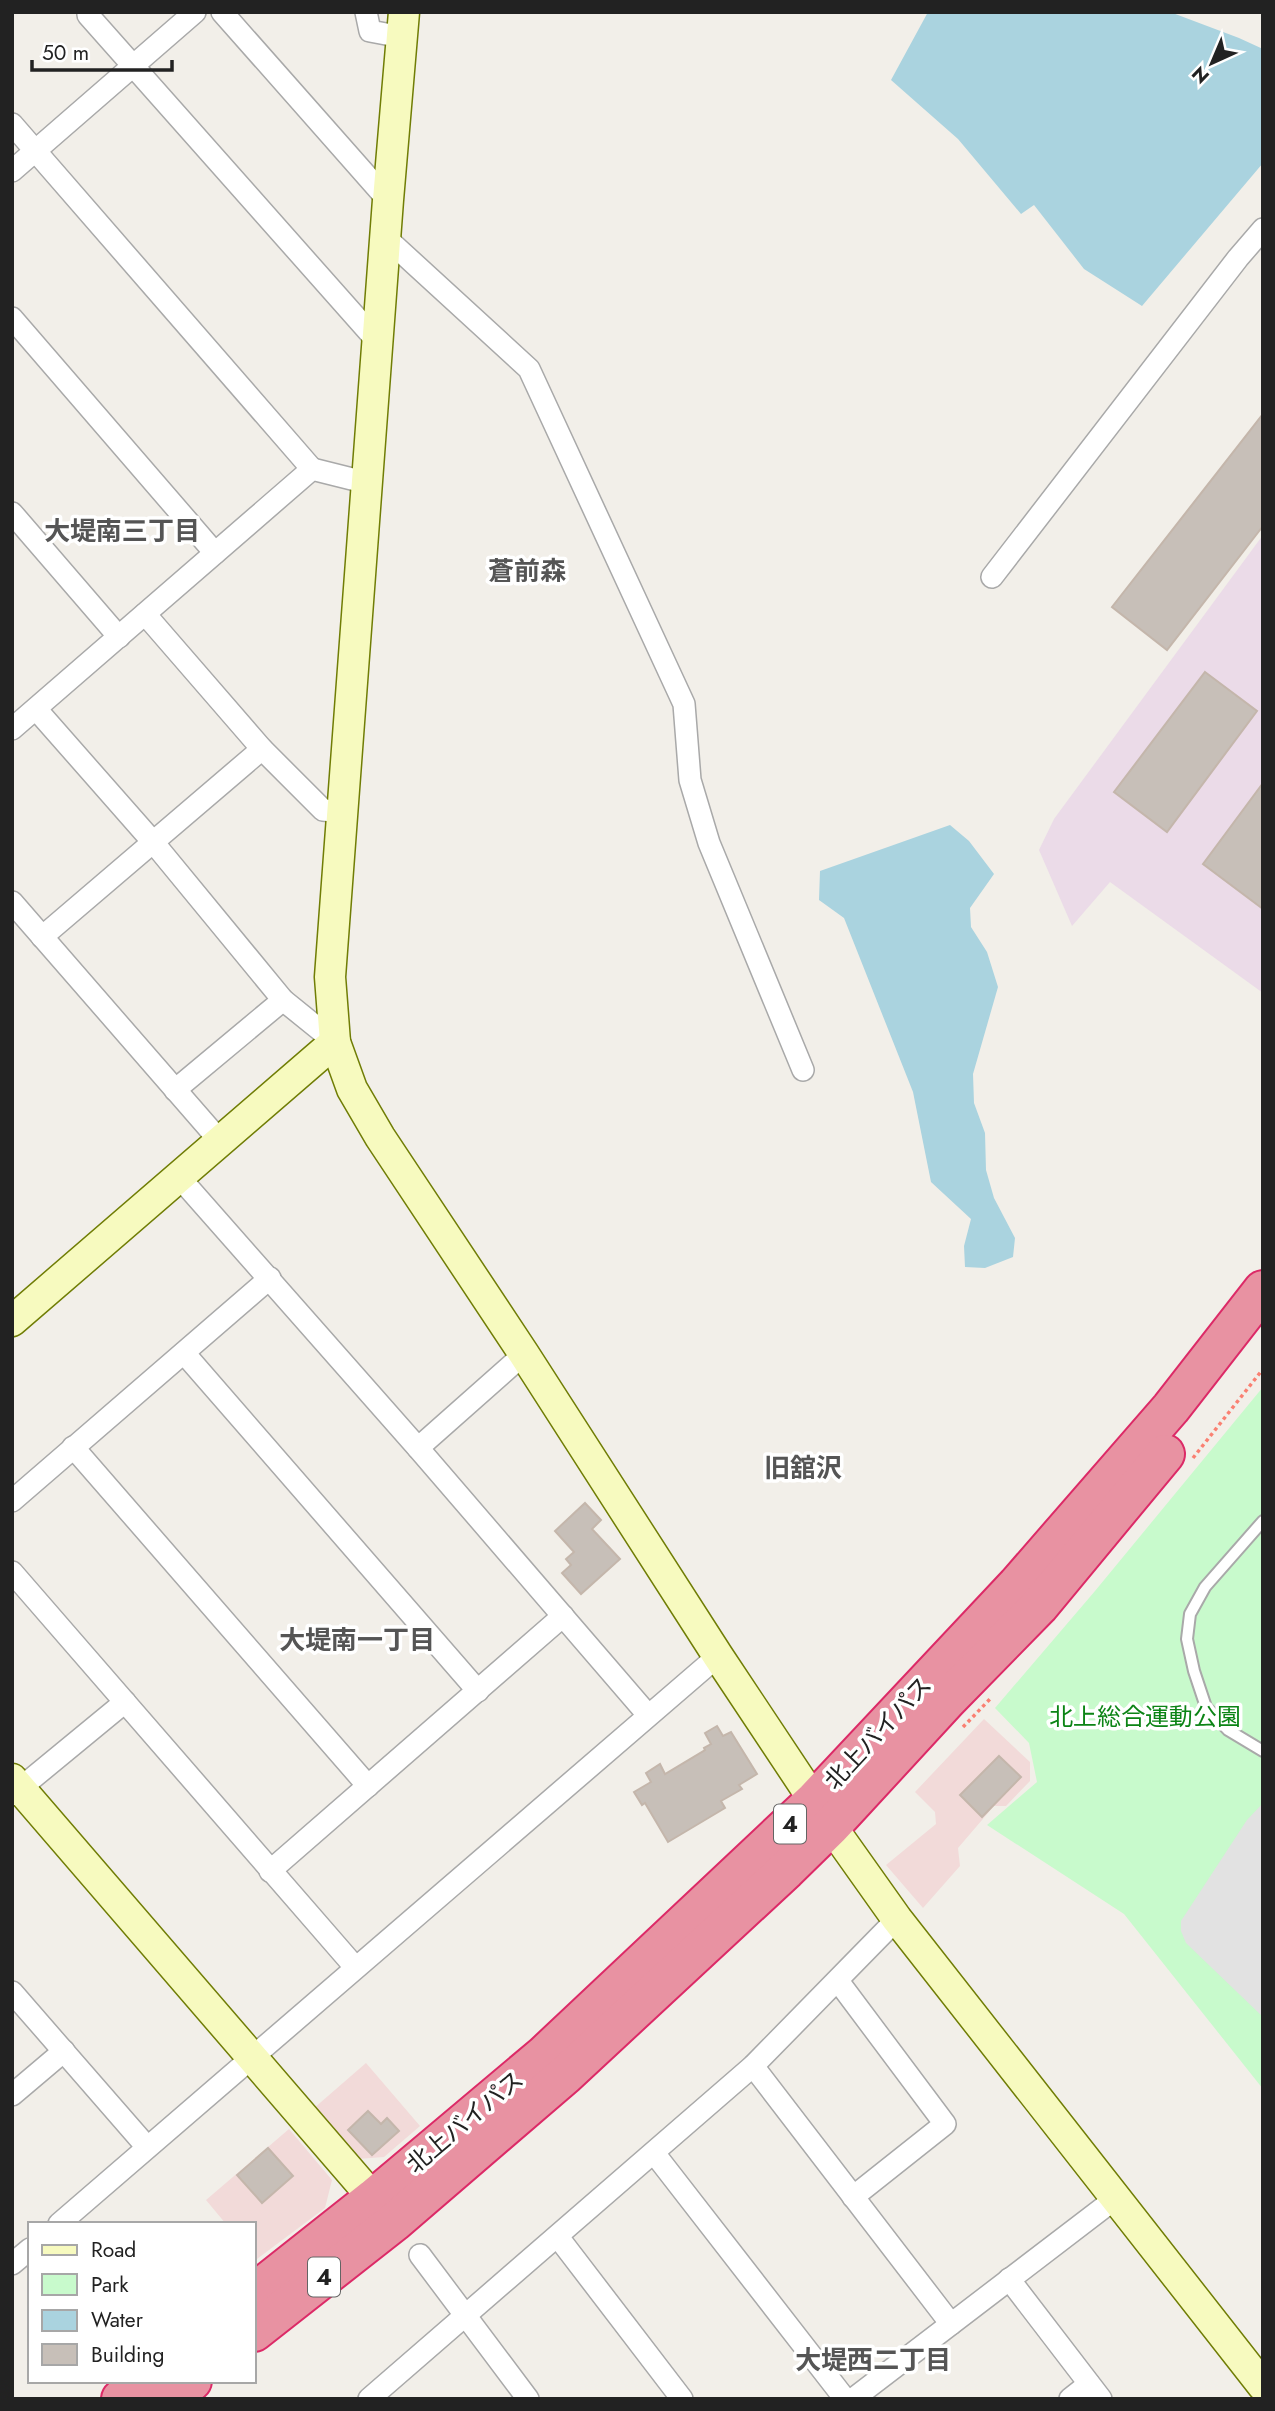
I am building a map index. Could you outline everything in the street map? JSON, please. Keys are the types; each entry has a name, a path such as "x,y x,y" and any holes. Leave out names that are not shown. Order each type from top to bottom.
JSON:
{"highway":[{"name":"北上バイパス","path":"823,1813 1171,1408 1263,1290"},
{"name":"北上バイパス","path":"256,2292 384,2210 565,2076 823,1813 948,1699 1039,1606 1263,1332"},
{"name":"北上バイパス","path":"256,2330 384,2210"},
{"path":"121,2399 141,2383"},
{"path":"170,2399 190,2383"}],"street":[{"path":"12,171 195,12"},
{"path":"222,12 388,200"},
{"path":"366,12 370,31 403,25 331,977 335,1042 352,1089 380,1137 524,1354 718,1656 897,1919 1263,2386"},
{"path":"88,15 378,342"},
{"path":"12,124 312,469 368,483"},
{"path":"992,577 1263,229"},
{"path":"385,237 529,369 684,704 690,780 709,843 803,1070"},
{"path":"12,318 215,553"},
{"path":"14,723 36,709 312,469"},
{"path":"12,513 119,637"},
{"path":"145,614 262,749 323,810 343,812"},
{"path":"36,709 153,842 283,1000 335,1042"},
{"path":"42,937 262,749"},
{"path":"12,902 220,1141"},
{"path":"175,1090 283,1000"},
{"path":"12,1321 335,1042"},
{"path":"179,1177 270,1278 648,1715"},
{"path":"12,1501 270,1278"},
{"path":"184,1353 478,1690"},
{"path":"418,1448 524,1354"},
{"path":"73,1447 368,1786"},
{"path":"12,1572 355,1968"},
{"path":"270,1871 563,1616"},
{"path":"61,2222 718,1656"},
{"path":"125,1702 15,1788 384,2210"},
{"path":"369,2399 753,2066 897,1919"},
{"path":"838,1981 945,2124 853,2197"},
{"path":"12,1992 147,2147"},
{"path":"12,2095 64,2051"},
{"path":"753,2066 951,2324"},
{"path":"654,2153 845,2399"},
{"path":"853,2399 1116,2198"},
{"path":"558,2237 682,2399"},
{"path":"12,2264 28,2251"},
{"path":"420,2255 528,2399"},
{"path":"1009,2279 1095,2391 1070,2399"}],"lane":[{"path":"1263,1521 1205,1587 1191,1614 1187,1639 1206,1707 1228,1730 1263,1751"}],"shaded area":[{"path":"1263,535 1263,993 1110,882 1072,926 1039,850 1054,819"},
{"path":"984,1719 1030,1762 1030,1781 1006,1806 994,1806 958,1848 960,1866 923,1908 886,1865 936,1824 935,1812 915,1792"},
{"path":"1263,1803 1263,2017 1186,1943 1181,1931 1181,1921 1247,1820"},
{"path":"366,2063 420,2126 384,2157 357,2159 313,2109"},
{"path":"289,2129 332,2180 325,2208 257,2259 256,2222 224,2222 206,2200"}],"green space":[{"name":"北上総合運動公園","path":"1263,1387 1263,2089 1124,1914 987,1825 1037,1782 1029,1743 995,1708"}],"water":[{"path":"928,12 1170,12 1239,38 1263,49 1263,163 1142,306 1084,269 1034,205 1021,214 958,139 891,80"},
{"path":"950,825 969,841 994,874 970,908 971,927 987,952 998,987 973,1074 974,1103 985,1133 986,1170 994,1198 1015,1238 1013,1257 985,1268 965,1267 964,1246 971,1219 931,1182 913,1092 844,918 819,900 820,871"}],"building":[{"path":"1263,414 1263,526 1167,650 1112,607"},
{"path":"1205,672 1257,711 1167,832 1114,792"},
{"path":"1263,783 1263,909 1203,864"},
{"path":"585,1503 601,1520 592,1529 620,1559 581,1594 562,1573 571,1565 566,1559 574,1552 555,1531"},
{"path":"717,1726 723,1736 731,1732 757,1774 739,1785 742,1789 721,1801 725,1808 668,1842 645,1803 642,1805 634,1792 651,1782 646,1773 660,1764 665,1774 705,1750 704,1748 711,1744 705,1733"},
{"path":"999,1756 1021,1777 982,1817 960,1795"},
{"path":"368,2111 381,2124 387,2118 399,2131 372,2155 348,2130"},
{"path":"268,2148 293,2176 262,2203 237,2175"}],"district":[{"name":"大堤南三丁目","path":"122,531"},
{"name":"蒼前森","path":"527,571"},
{"name":"旧舘沢","path":"803,1468"},
{"name":"大堤南一丁目","path":"357,1640"},
{"name":"大堤西二丁目","path":"873,2360"}]}
